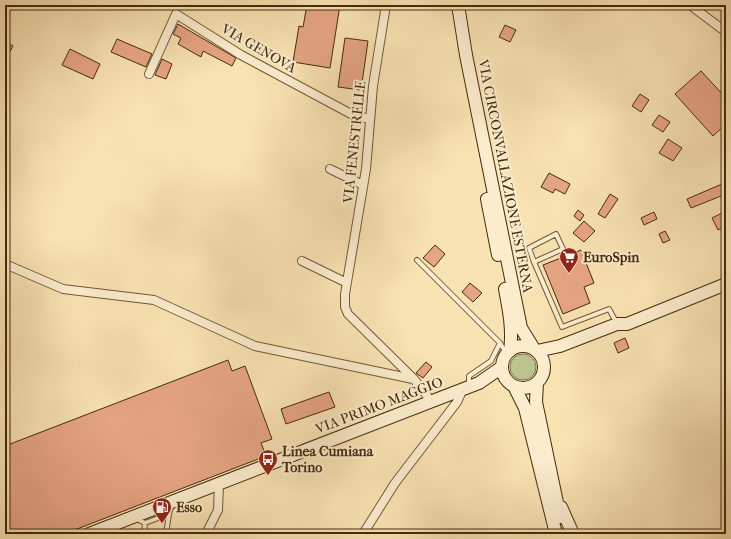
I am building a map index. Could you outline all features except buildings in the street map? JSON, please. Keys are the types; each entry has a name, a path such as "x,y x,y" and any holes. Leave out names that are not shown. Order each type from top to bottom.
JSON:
{"main road":[{"name":"VIA CIRCONVALLAZIONE ESTERNA","path":"453,6 466,55 520,324 524,336 536,350"},
{"name":"VIA CIRCONVALLAZIONE ESTERNA","path":"453,6 458,56 511,324 512,338 508,352"},
{"path":"563,534 525,408 512,385 503,375 502,367 508,352 521,346 536,350 560,346 726,284"},
{"path":"512,385 526,388 537,383 541,378 544,367 550,358 621,328 622,324"},
{"path":"536,350 543,359 544,367"},
{"name":"VIA PRIMO MAGGIO","path":"89,534 470,386 502,367"},
{"path":"537,383 536,402 556,534"},
{"name":"VIA PRIMO MAGGIO","path":"470,386 512,385"},
{"path":"551,496 573,534"}],"street":[{"name":"VIA FENESTRELLE","path":"386,5 373,86 363,185 347,283 345,307 348,314 414,379 431,401"},
{"path":"690,5 726,32"},
{"name":"VIA GENOVA","path":"149,74 176,14 241,55 353,115 370,120"},
{"path":"330,170 363,185"},
{"path":"302,261 347,283"},
{"path":"5,264 63,289 154,300 255,346 414,379"},
{"path":"363,534 395,483 470,386"},
{"path":"206,534 218,510 219,484"}],"lane":[{"path":"534,262 563,249 556,234 529,248 534,262 562,327 609,309 622,324"},
{"path":"417,260 508,352"},
{"path":"470,386 469,376 491,360 500,343"},
{"path":"166,534 169,514 173,502"},
{"path":"133,517 145,523 169,514"},
{"path":"144,534 145,523"}],"green space":[{"path":"523,354 532,358 536,367 532,376 523,380 514,376 510,367 514,358"}],"place":[{"name":"EuroSpin","path":"569,274"},
{"name":"Linea Cumiana Torino","path":"268,476"},
{"name":"Esso","path":"162,524"}]}
